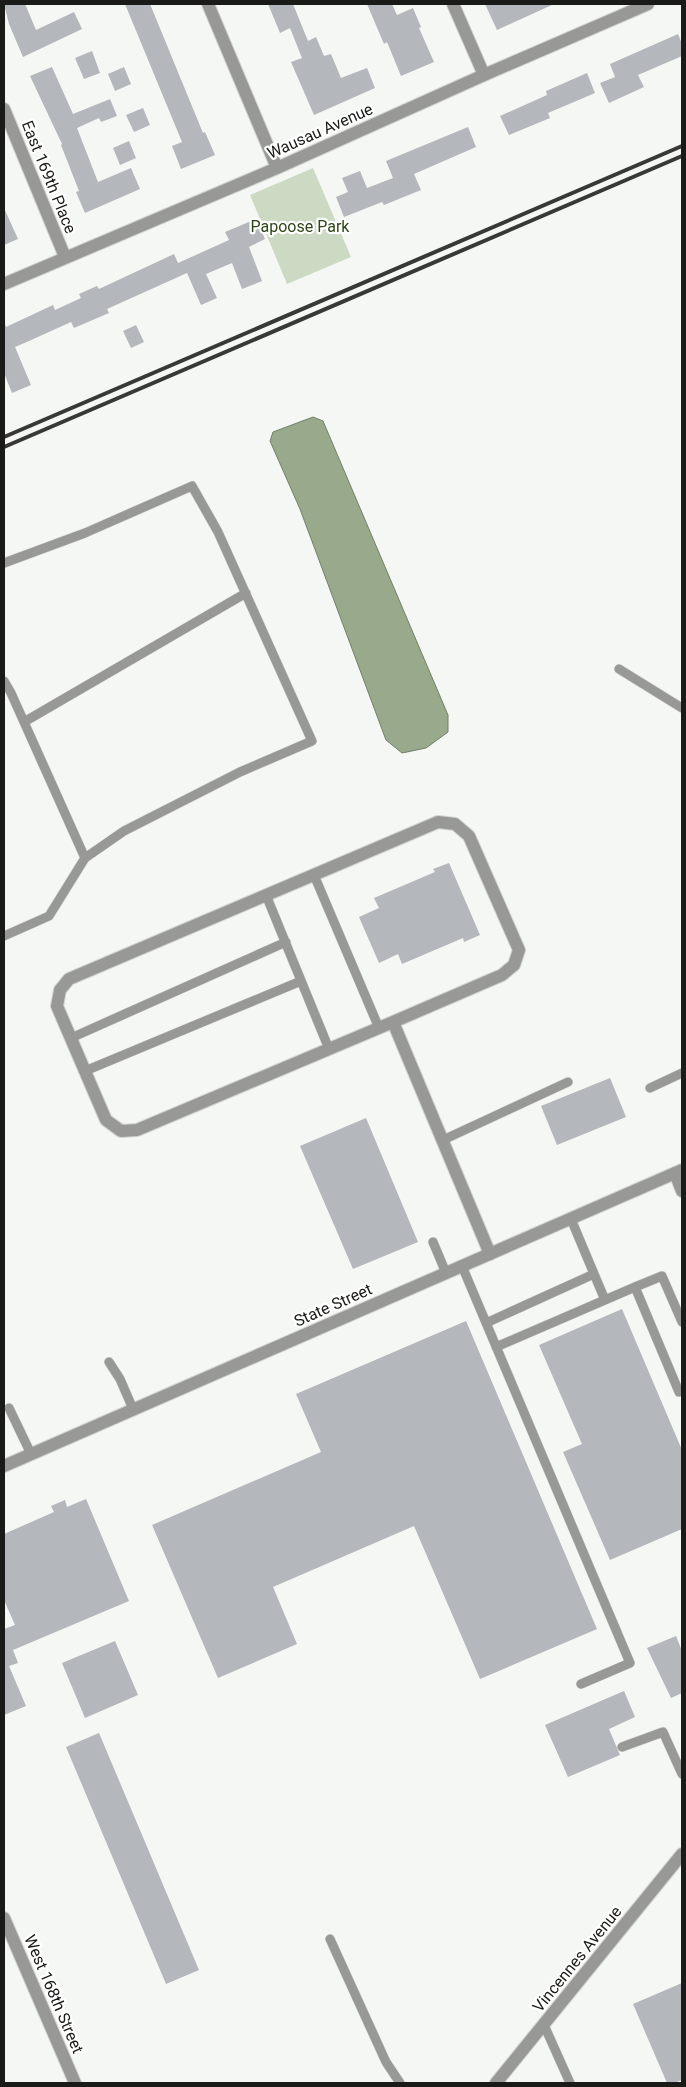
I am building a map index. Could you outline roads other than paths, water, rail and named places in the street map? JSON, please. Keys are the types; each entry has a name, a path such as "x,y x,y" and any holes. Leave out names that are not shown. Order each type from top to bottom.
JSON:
{"street":[{"path":"208,4 277,168"},
{"path":"453,4 484,75"},
{"name":"Wausau Avenue","path":"4,284 277,168 648,4"},
{"name":"East 169th Place","path":"4,109 65,257"},
{"path":"438,822 455,824 470,836 519,950 514,965 502,976 137,1130 121,1130 106,1120 57,1006 60,990 69,979 314,875 438,822"},
{"path":"393,1022 490,1254"},
{"path":"679,1172 682,1190"},
{"name":"State Street","path":"4,1466 679,1172"},
{"name":"Vincennes Avenue","path":"496,2083 682,1857"},
{"name":"West 168th Street","path":"4,1918 75,2083"}],"lane":[{"path":"4,563 85,533 192,486 218,532 312,741 240,772 124,831 85,858 49,916 4,936"},
{"path":"24,722 246,593"},
{"path":"619,669 682,708"},
{"path":"4,681 85,858"},
{"path":"314,875 379,1028"},
{"path":"266,895 329,1049"},
{"path":"71,1038 286,942"},
{"path":"85,1071 301,981"},
{"path":"650,1088 682,1073"},
{"path":"443,1140 568,1082"},
{"path":"571,1219 605,1300"},
{"path":"433,1242 446,1273"},
{"path":"462,1266 630,1663 581,1684"},
{"path":"486,1323 594,1274"},
{"path":"496,1347 662,1276 682,1322"},
{"path":"635,1287 679,1392 682,1390"},
{"path":"109,1362 120,1379 133,1409"},
{"path":"9,1408 31,1454"},
{"path":"622,1747 663,1732 682,1774"},
{"path":"330,1939 382,2053 400,2083"},
{"path":"544,2025 570,2083"}],"railway":[{"path":"4,437 682,146"},
{"path":"4,447 682,156"}],"park label":[{"name":"Papoose Park","path":"300,226"}]}
